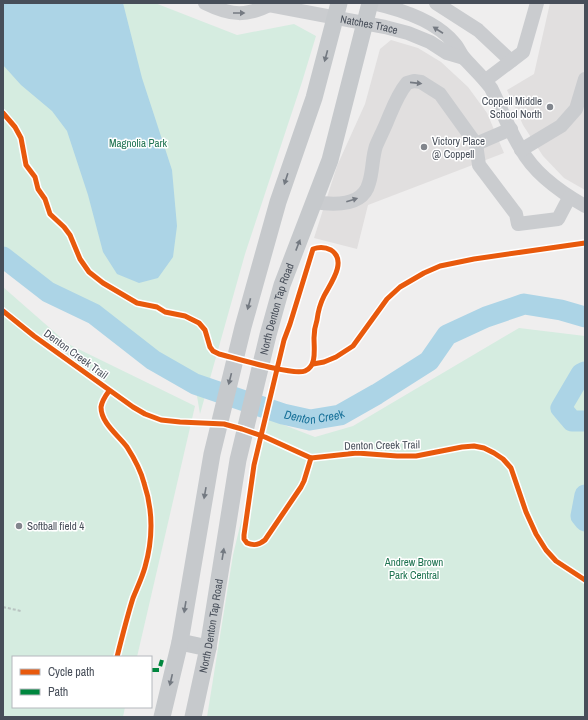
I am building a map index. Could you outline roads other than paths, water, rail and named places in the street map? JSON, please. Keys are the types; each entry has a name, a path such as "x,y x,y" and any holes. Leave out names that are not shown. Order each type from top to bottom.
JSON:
{"main road":[{"name":"North Denton Tap Road","path":"193,717 208,648 238,460 268,335 282,285 330,160 371,3"},
{"path":"162,717 180,642 212,454 243,328 278,202 314,98 337,10"},
{"path":"180,642 208,648"}],"street":[{"name":"Natches Trace","path":"205,3 220,11 240,14 259,11 271,4 337,10 365,24 408,33 430,42 447,53 464,58"},
{"name":"Natches Trace","path":"371,3 399,10 417,17 441,31 454,42 464,58 486,80 491,88 521,150 550,183 569,198 585,206"},
{"path":"436,3 478,30 511,62"},
{"path":"486,80 523,52 536,3"},
{"path":"521,150 561,126 576,109 585,79"},
{"path":"314,202 330,204 352,202 366,191 370,182 376,146 400,92 406,83 414,81 421,82 440,94 476,144 479,165 516,214 518,224 558,218 569,198"},
{"path":"476,144 511,129"}],"water":[{"path":"3,3 123,3 142,78 172,170 177,226 173,257 158,278 139,283 117,274 103,252 88,195 67,131 52,111 21,85 3,65"}],"waterway":[{"name":"Denton Creek","path":"3,257 48,292 94,314 153,360 195,384 283,414 310,420 340,415 377,394 429,361 447,335 486,317 524,304 561,310 585,317"},
{"path":"585,372 581,374 561,408 572,421 585,421"},
{"path":"585,495 581,516 585,521"}],"place":[{"name":"Coppell Middle School North","path":"550,107"},
{"name":"Victory Place @ Coppell","path":"424,147"},
{"name":"Softball field 4","path":"19,526"}],"park label":[{"name":"Magnolia Park","path":"138,143"},
{"name":"Andrew Brown Park Central","path":"414,568"}]}
